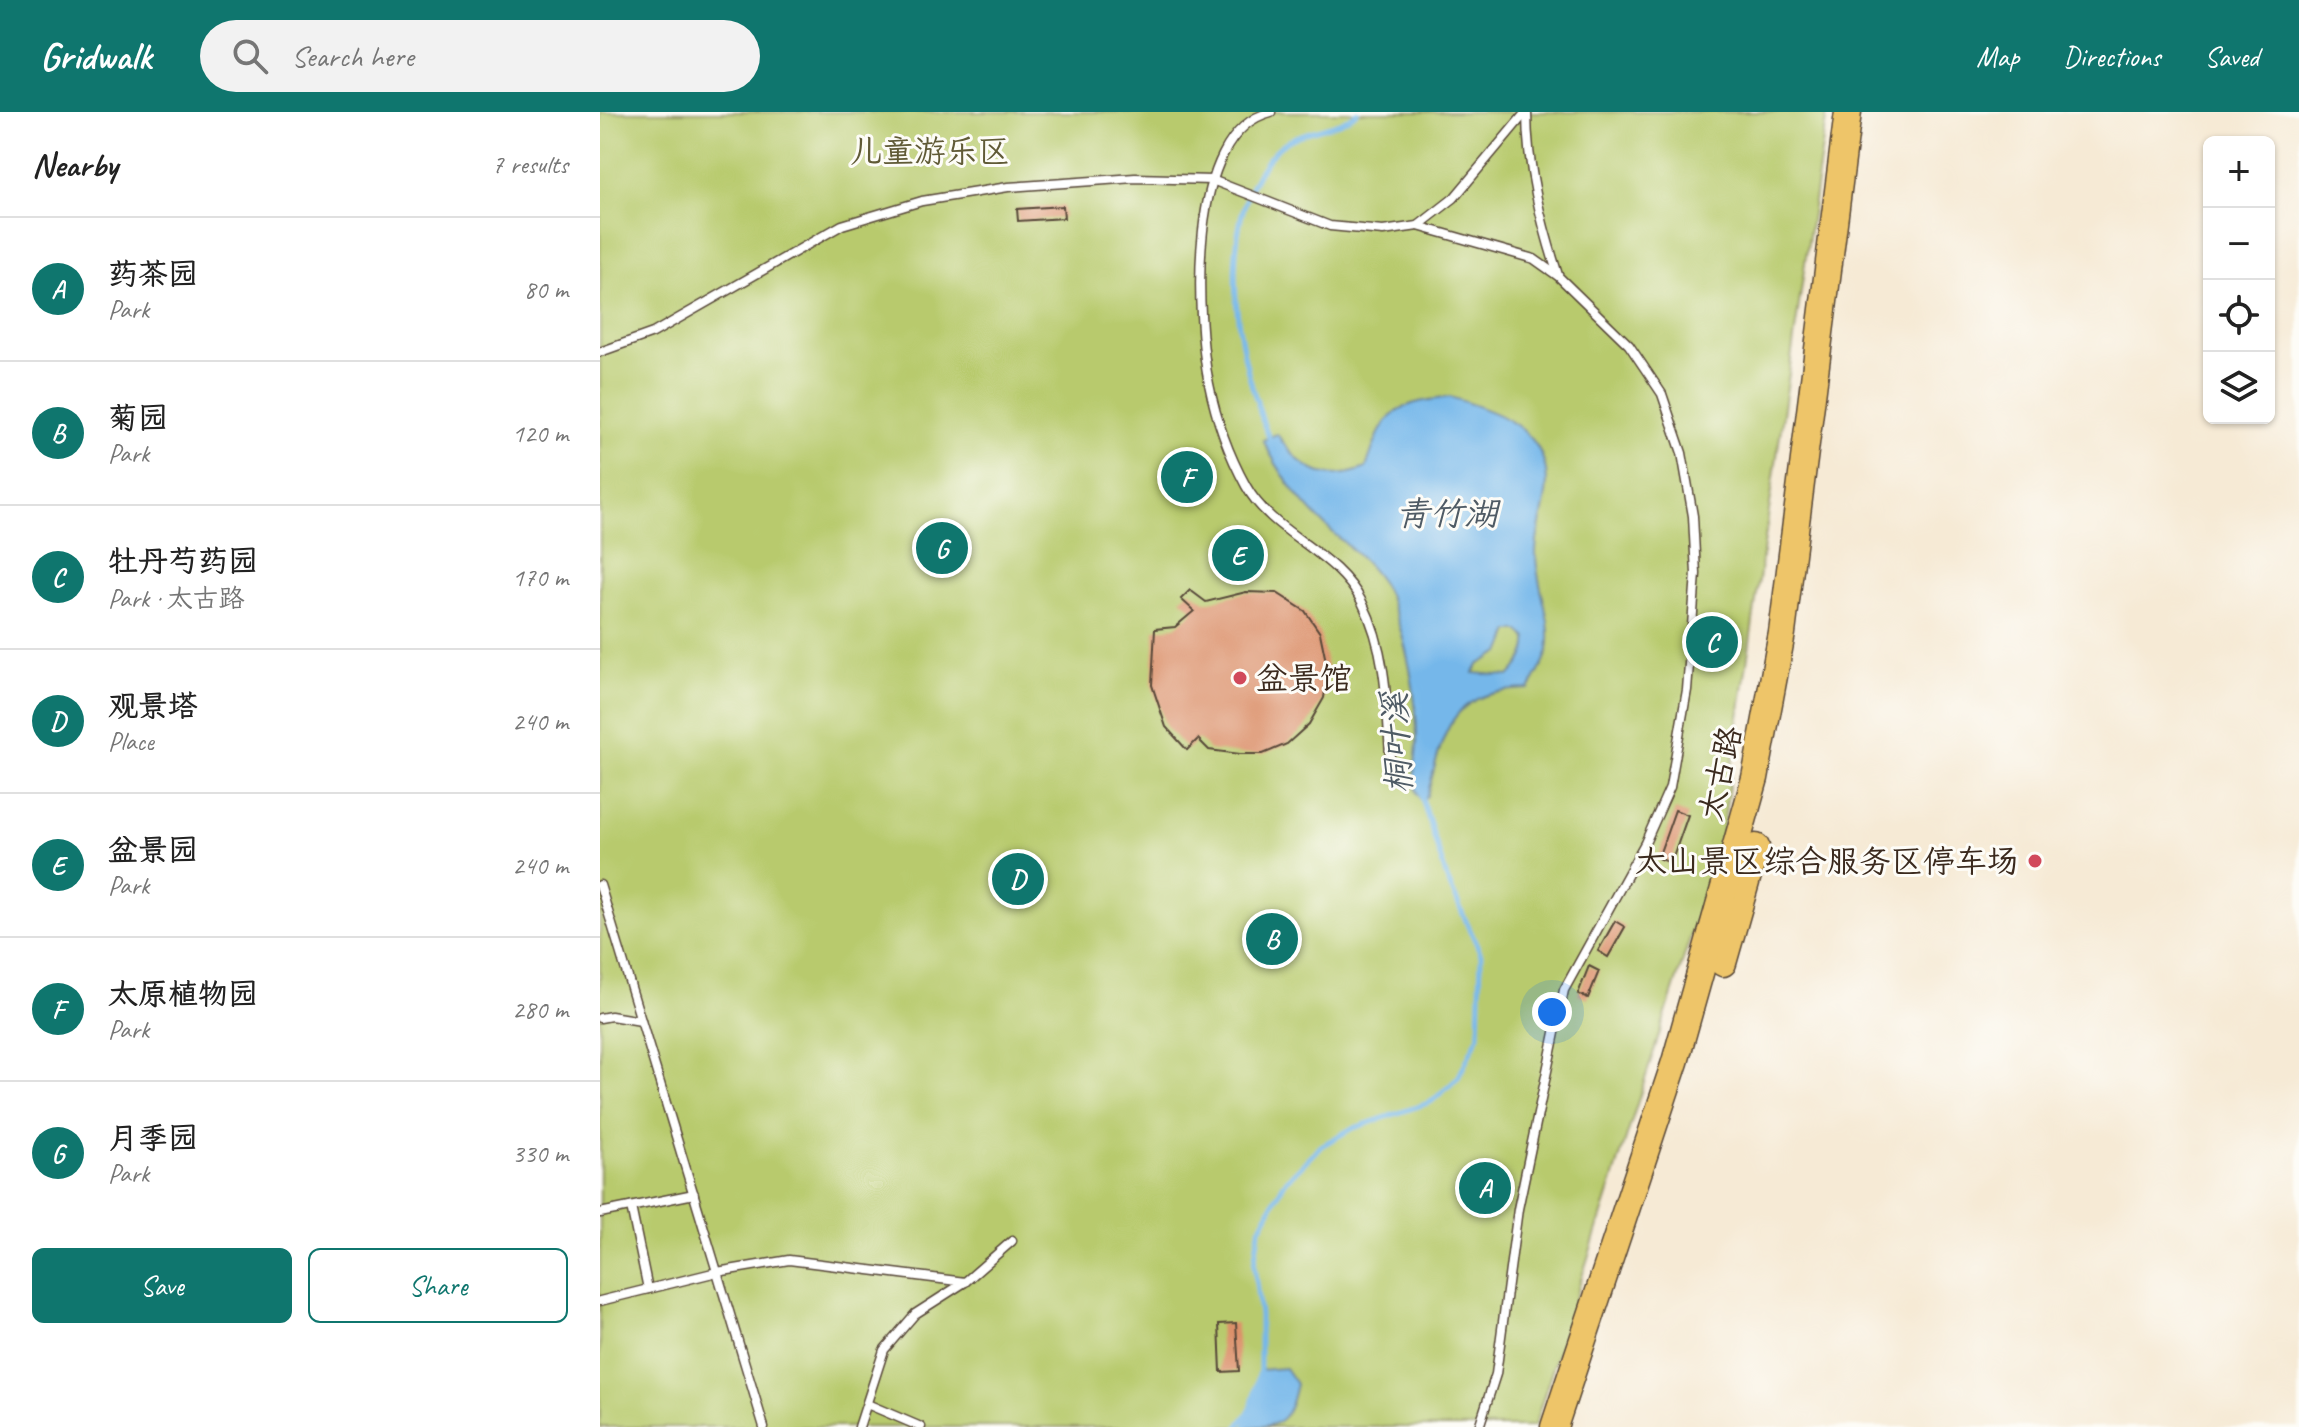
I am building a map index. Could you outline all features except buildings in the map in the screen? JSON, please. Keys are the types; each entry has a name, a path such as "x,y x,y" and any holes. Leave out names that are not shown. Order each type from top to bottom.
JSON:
{"main road":[{"name":"太古路","path":"1554,1427 1675,1062 1755,778 1782,633 1848,112"},
{"name":"太古路","path":"1572,1427 1736,920 1778,755 1865,112"}],"lane":[{"path":"1271,112 1243,128 1226,151 1212,180 1201,254 1202,320 1209,383 1220,429 1248,489 1278,523 1336,566 1360,598 1375,631 1385,680 1391,774"},
{"path":"1418,226 1454,198 1526,112"},
{"path":"1526,112 1527,144 1543,227 1558,276"},
{"path":"600,352 653,333 842,225 922,201 1055,183 1135,178 1212,180 1330,226 1383,231 1418,226 1534,259 1558,276 1629,345 1662,394 1682,453 1693,516 1696,574 1687,690 1670,787 1645,843 1564,990 1518,1209 1496,1374 1479,1427"},
{"path":"600,885 764,1427"},
{"path":"600,1018 611,1016 641,1021"},
{"path":"600,1213 694,1194"},
{"path":"631,1207 648,1289"},
{"path":"859,1427 884,1350 915,1314 965,1282 1012,1241"},
{"path":"600,1301 717,1272 789,1260 965,1282"},
{"path":"867,1404 921,1427"}],"green space":[{"name":"儿童游乐区","path":"600,112 1827,112 1721,841 1534,1427 600,1427"}],"water":[{"name":"青竹湖","path":"1450,397 1500,416 1523,430 1539,450 1547,476 1547,488 1537,539 1536,564 1549,638 1545,660 1529,689 1502,691 1481,697 1454,718 1439,751 1427,796 1421,800 1414,779 1417,723 1413,686 1406,649 1389,597 1369,567 1297,495 1263,440 1277,434 1304,465 1325,474 1351,473 1366,468 1378,435 1393,414 1415,403","holes":["1510,631 1519,631 1527,638 1525,654 1509,676 1474,673 1478,665 1502,651"]},
{"path":"1285,1368 1296,1384 1287,1413 1276,1423 1246,1427 1260,1370"}],"waterway":[{"name":"桐叶溪","path":"1272,442 1248,373 1237,306 1235,272 1245,205 1257,176 1284,143 1339,123 1357,112"},
{"name":"桐叶溪","path":"1238,1427 1251,1409 1260,1370 1260,1315 1254,1265 1259,1231 1284,1183 1321,1146 1351,1129 1431,1102 1458,1078 1479,1035 1481,954 1447,879 1421,795"},
{"name":"桐叶溪","path":"1246,1427 1250,1412"}],"place":[{"name":"太原植物园","path":"1187,477"},
{"name":"月季园","path":"942,548"},
{"name":"盆景园","path":"1238,555"},
{"name":"牡丹芍药园","path":"1712,642"},
{"name":"盆景馆","path":"1240,678"},
{"name":"太山景区综合服务区停车场","path":"2035,861"},
{"name":"观景塔","path":"1018,879"},
{"name":"菊园","path":"1272,939"},
{"name":"药茶园","path":"1485,1188"}]}
